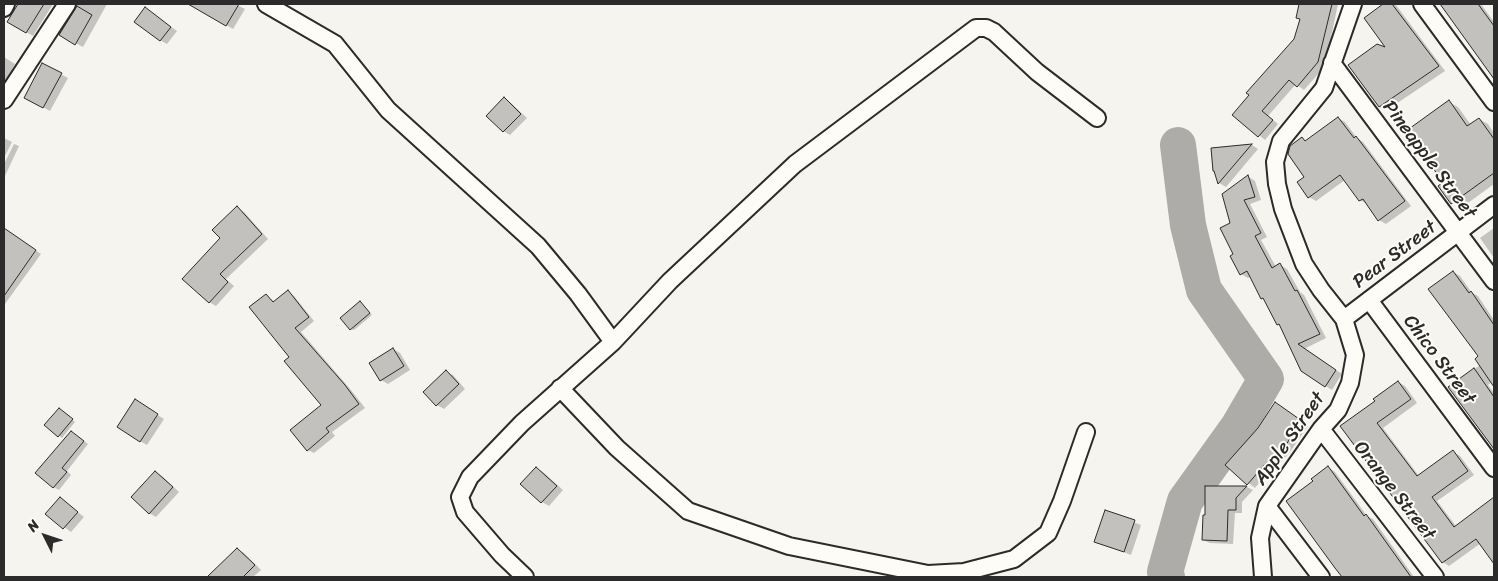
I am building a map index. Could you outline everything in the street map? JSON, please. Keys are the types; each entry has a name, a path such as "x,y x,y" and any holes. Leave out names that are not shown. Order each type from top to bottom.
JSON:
{"street":[{"path":"4,8 6,4"},
{"path":"4,100 67,4"},
{"path":"266,4 335,44 388,110 538,246 578,294 613,342"},
{"name":"Apple Street","path":"1263,577 1260,538 1267,506 1321,429 1338,410 1350,383 1355,355 1344,318 1321,290 1304,264 1283,209 1277,184 1275,162 1281,141 1324,88 1353,4"},
{"path":"1422,4 1494,102"},
{"path":"525,577 502,555 465,512 460,498 470,477 522,423 613,342 670,281 795,164 976,28 986,28 994,32 1037,72 1097,118"},
{"name":"Pineapple Street","path":"1332,63 1494,281"},
{"name":"Pear Street","path":"1344,318 1494,205"},
{"name":"Chico Street","path":"1369,300 1494,468"},
{"path":"560,388 616,448 688,511 789,546 932,576 964,572 1014,559 1048,532 1062,501 1086,432"},
{"name":"Orange Street","path":"1321,429 1435,577"},
{"path":"1267,506 1321,577"}],"building":[{"path":"18,4 44,4 26,33 7,22"},
{"path":"188,4 239,4 226,26"},
{"path":"1299,4 1332,4 1318,62 1297,87 1289,80 1262,111 1273,120 1258,137 1232,115 1249,95 1246,93 1294,39 1300,19 1296,18"},
{"path":"1383,4 1392,4 1439,66 1379,107 1348,65 1377,44 1385,47 1364,18"},
{"path":"1440,4 1478,4 1494,26 1494,79"},
{"path":"77,6 92,15 75,45 59,35"},
{"path":"145,7 171,27 160,41 134,22"},
{"path":"42,63 62,73 43,108 24,98"},
{"path":"504,97 521,114 503,132 486,116"},
{"path":"1449,100 1467,126 1479,118 1494,139 1494,173 1451,204 1438,186 1443,182 1406,131"},
{"path":"1338,117 1354,138 1356,136 1405,201 1378,221 1363,199 1359,201 1340,175 1308,198 1297,182 1304,177 1288,154 1290,146 1302,137 1305,141"},
{"path":"1252,144 1218,184 1213,171 1211,148"},
{"path":"1248,175 1255,197 1244,200 1261,233 1255,236 1272,268 1280,263 1295,291 1297,290 1320,334 1298,344 1336,370 1325,387 1301,371 1279,324 1277,325 1263,298 1261,299 1247,271 1240,275 1230,256 1233,254 1220,228 1230,223 1222,194"},
{"path":"237,206 262,234 220,274 228,282 209,303 182,279 220,238 212,230"},
{"path":"4,228 36,250 4,296"},
{"path":"1453,271 1469,293 1471,291 1494,325 1494,387 1475,359 1478,356 1428,289"},
{"path":"288,290 309,317 295,328 345,385 359,404 326,428 329,432 307,451 290,430 321,405 284,361 289,357 249,307 266,294 273,302"},
{"path":"360,301 370,313 350,330 340,318"},
{"path":"393,348 404,366 380,381 369,363"},
{"path":"1474,368 1494,397 1494,449 1448,387"},
{"path":"446,370 459,384 436,406 423,392"},
{"path":"1398,381 1411,399 1377,423 1417,476 1453,450 1468,471 1432,497 1454,527 1494,497 1494,564 1476,539 1442,563 1340,426 1375,401 1373,399"},
{"path":"135,399 158,414 140,442 117,427"},
{"path":"1275,402 1302,421 1283,449 1269,465 1266,463 1247,485 1225,465 1258,428"},
{"path":"59,408 73,419 58,437 44,425"},
{"path":"71,431 84,441 62,468 67,472 53,488 35,473"},
{"path":"1328,466 1364,516 1366,514 1411,577 1342,577 1335,568 1286,501 1313,481 1311,479"},
{"path":"536,467 557,486 541,503 520,484"},
{"path":"155,471 173,487 149,514 131,497"},
{"path":"1205,486 1247,486 1236,498 1236,510 1228,510 1227,541 1202,540 1203,515 1205,515"},
{"path":"60,497 78,512 63,529 45,514"},
{"path":"1105,510 1135,520 1124,552 1094,542"},
{"path":"237,548 255,565 243,577 207,577"}],"waterway":[{"path":"1167,577 1165,572 1185,501 1238,427 1266,379 1204,290 1188,225 1178,145"}]}
